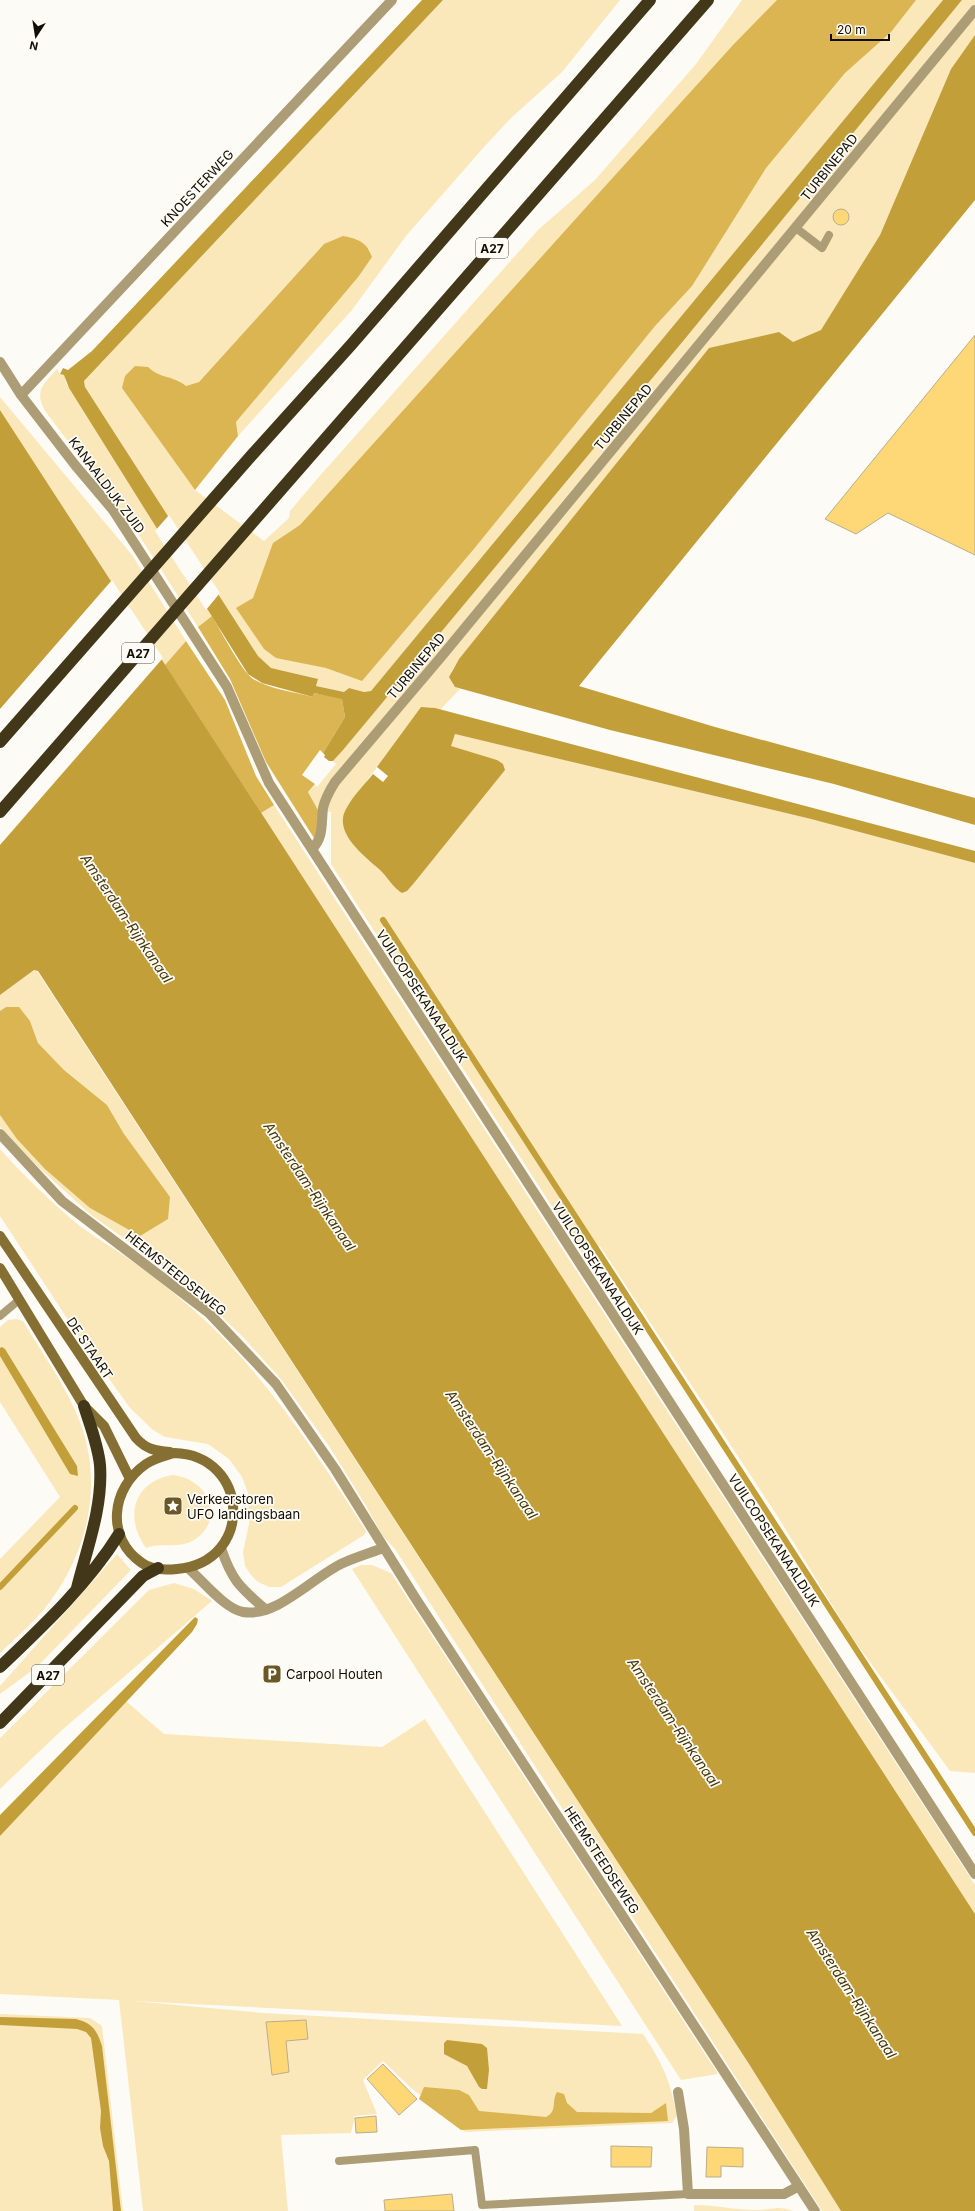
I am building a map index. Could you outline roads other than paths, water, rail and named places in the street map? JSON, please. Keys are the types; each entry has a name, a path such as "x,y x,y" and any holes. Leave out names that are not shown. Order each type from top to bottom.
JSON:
{"highway":[{"path":"0,742 251,456 356,339 650,0"},
{"name":"A27","path":"0,812 708,0"},
{"path":"77,1588 89,1545 99,1500 100,1464 84,1406"},
{"path":"0,1667 36,1633 98,1565 119,1534"},
{"name":"A27","path":"0,1723 143,1576 158,1568"}],"main road":[{"name":"DE STAART","path":"0,1236 136,1438 142,1444 153,1450 174,1453"},
{"path":"0,1268 84,1406 104,1426 130,1479"},
{"path":"174,1453 196,1456 207,1462 227,1484 235,1511 228,1537 221,1548 211,1557 188,1568 158,1568 145,1565 129,1553 119,1534 117,1504 121,1492 130,1479 147,1464 174,1453"}],"street":[{"name":"KNOESTERWEG","path":"21,395 392,0"},
{"name":"TURBINEPAD","path":"312,849 318,843 322,828 323,808 327,794 335,782 446,651 975,10"},
{"name":"KANAALDIJK ZUID","path":"0,362 21,395 75,465 113,510 214,668"},
{"name":"VUILCOPSEKANAALDIJK","path":"214,668 227,687 238,710 269,784 975,1874"},
{"name":"HEEMSTEEDSEWEG","path":"0,1134 62,1201 209,1313 276,1384 335,1469 383,1548 815,2211"},
{"path":"221,1548 237,1584 266,1610"},
{"path":"188,1568 224,1602 242,1612 266,1610 295,1594 342,1563 383,1548"},
{"path":"678,2092 684,2130 688,2194 784,2194 799,2186"}],"lane":[{"path":"796,228 822,248 829,235"},
{"path":"0,1316 19,1300"},
{"path":"339,2161 475,2150 482,2205 688,2194"}],"water":[{"path":"422,0 443,0 84,381 85,387 258,656 271,668 318,679 316,686 344,692 349,688 364,692 371,691 943,0 962,0 684,340 343,750 333,761 329,761 324,757 325,755 323,753 345,717 342,699 314,693 313,697 262,683 248,674 69,388 64,375 60,374 63,368 68,370 92,351"},
{"path":"975,35 975,200 579,686 715,727 975,798 975,825 834,784 610,730 455,687 449,677 459,659 709,348 779,332 793,342 821,330 880,235 951,69"},
{"name":"Amsterdam-Rijnkanaal","path":"0,410 975,1914 975,2211 841,2211 749,2064 38,971 34,970 0,995"},
{"path":"421,707 435,708 975,851 975,863 811,819 455,734 451,746 497,760 503,764 505,770 414,883 407,891 402,893 396,889 382,872 358,850 343,826 343,818 346,809 352,800 373,774 383,782 388,776 377,767"},
{"path":"2,1347 5,1349 77,1466 78,1476 70,1474 0,1356 0,1348"},
{"path":"195,1617 198,1619 197,1624 192,1632 0,1836 0,1815"},
{"path":"0,2017 76,2019 87,2023 94,2028 102,2046 121,2211 113,2211 109,2161 103,2146 100,2128 101,2111 91,2038 86,2032 77,2029 0,2025"},
{"path":"447,2040 482,2044 487,2048 489,2070 487,2089 482,2089 479,2087 467,2066 444,2054 444,2043"}],"waterway":[{"path":"383,920 975,1833"},
{"path":"0,1587 75,1508"}],"place":[{"name":"Verkeerstoren UFO landingsbaan","path":"173,1506"},
{"name":"Carpool Houten","path":"272,1674"}]}
